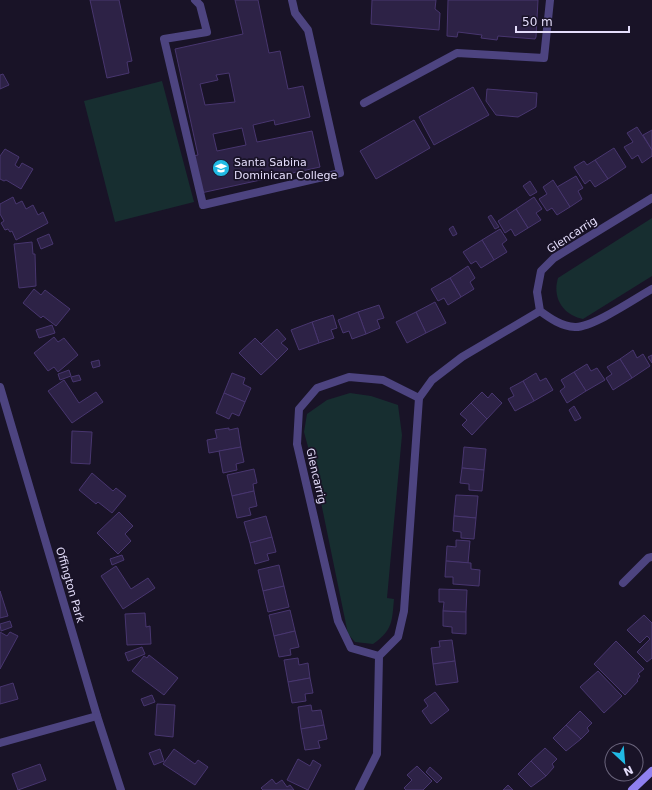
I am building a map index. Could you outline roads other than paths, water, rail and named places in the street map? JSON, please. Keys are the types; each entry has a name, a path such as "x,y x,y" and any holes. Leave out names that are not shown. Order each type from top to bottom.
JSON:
{"main road":[{"path":"632,790 652,771"}],"street":[{"path":"195,0 200,5 207,32 164,39 203,205 340,173 308,30 295,13 292,0"},
{"path":"364,103 457,53 544,58 550,0"},
{"name":"Glencarrig","path":"540,311 537,292 541,271 554,258 652,198"},
{"path":"359,790 377,754 379,656 398,637 404,611 419,398 432,380 462,357 540,311 556,323 576,327 592,323 652,289"},
{"name":"Glencarrig","path":"379,656 351,648 338,621 297,444 299,409 317,388 349,377 383,380 419,398"},
{"name":"Offington Park","path":"0,387 97,716 121,790"},
{"path":"623,583 648,558 652,557"},
{"path":"0,743 97,716"}],"place":[{"name":"Santa Sabina Dominican College","path":"221,168"}]}
